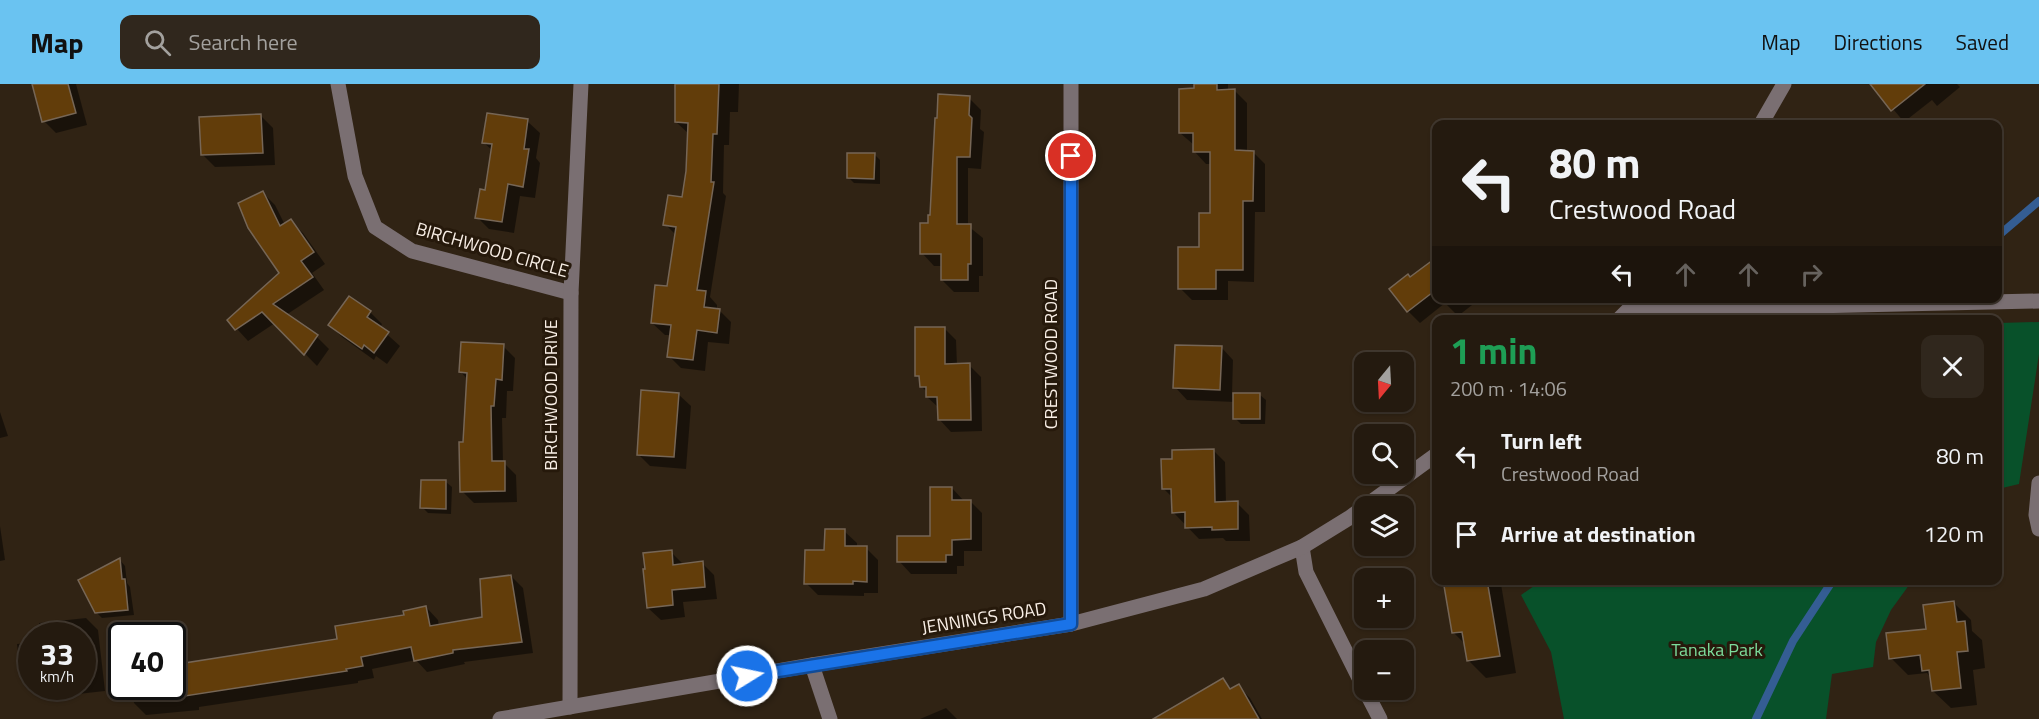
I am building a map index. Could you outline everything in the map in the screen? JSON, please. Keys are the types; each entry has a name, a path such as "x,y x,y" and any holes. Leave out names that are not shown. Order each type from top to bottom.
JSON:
{"street":[{"name":"BIRCHWOOD CIRCLE","path":"338,84 355,176 375,227 412,251 571,293"},
{"name":"BIRCHWOOD DRIVE","path":"570,707 571,293 581,84"},
{"name":"CRESTWOOD ROAD","path":"1071,84 1071,624"},
{"path":"1763,120 1784,84"},
{"path":"2002,301 2039,300"},
{"path":"1623,315 1635,303"},
{"path":"1623,315 1956,303"},
{"name":"JENNINGS ROAD","path":"500,719 812,665 1071,624 1204,589 1302,547 1349,518 1432,458"},
{"path":"2039,483 2036,515 2039,529"},
{"path":"1302,547 1306,572 1354,668"},
{"path":"812,665 830,719"},
{"path":"1370,700 1380,719"}],"green space":[{"path":"2039,322 2039,354 2019,484 2002,488 2002,323"},
{"name":"Tanaka Park","path":"1535,585 1909,585 1891,610 1876,642 1873,667 1832,674 1826,719 1564,719 1551,652 1521,595"}],"building":[{"path":"32,84 68,84 76,113 42,122"},
{"path":"675,84 719,84 717,134 713,134 711,182 714,182 697,290 706,291 704,307 720,309 717,333 697,330 693,360 667,357 671,325 651,323 655,285 667,286 676,227 663,225 668,195 682,197 686,171 688,123 675,122"},
{"path":"1194,84 1217,84 1217,90 1235,89 1235,150 1254,151 1253,201 1243,201 1243,270 1216,270 1216,289 1178,289 1178,247 1199,247 1199,213 1210,213 1210,152 1193,152 1193,133 1179,133 1179,89 1194,88"},
{"path":"1870,84 1925,84 1891,111"},
{"path":"938,94 970,96 969,115 972,118 970,157 957,157 957,224 971,224 971,264 968,264 968,280 941,280 941,254 920,254 920,223 928,223 928,215 930,215"},
{"path":"487,113 528,119 524,149 529,149 523,187 508,184 502,222 475,218 480,189 485,190 492,144 482,143"},
{"path":"261,114 263,153 201,155 199,117"},
{"path":"847,153 875,153 874,179 847,178"},
{"path":"263,191 280,226 291,219 314,252 301,261 313,277 273,304 318,335 304,355 262,312 235,330 227,320 279,273 248,228 238,203"},
{"path":"1432,261 1432,293 1407,312 1389,289 1408,274 1410,277"},
{"path":"349,296 371,311 367,317 389,332 374,353 364,345 362,349 328,325"},
{"path":"915,327 945,327 945,364 970,363 971,420 938,420 937,397 926,397 926,387 920,387 919,376 915,376"},
{"path":"461,342 504,344 502,380 496,379 494,406 491,406 492,461 505,461 505,491 460,492 459,442 463,442 467,373 459,372"},
{"path":"1175,345 1222,346 1220,390 1173,388"},
{"path":"641,390 679,393 674,457 637,455"},
{"path":"1233,393 1260,393 1260,419 1233,419"},
{"path":"1214,449 1215,502 1238,501 1238,529 1185,528 1185,512 1172,513 1171,489 1162,489 1161,459 1172,459 1172,450"},
{"path":"421,480 446,480 446,509 420,508"},
{"path":"930,487 952,487 952,500 971,500 971,539 952,540 952,555 946,555 946,562 897,562 897,536 930,536"},
{"path":"825,529 845,529 845,546 867,546 867,582 804,584 805,550 824,550"},
{"path":"672,550 673,565 703,561 705,587 672,590 673,605 647,608 643,553"},
{"path":"120,558 128,610 95,613 78,580"},
{"path":"511,575 522,642 453,650 453,653 414,661 411,647 361,657 363,666 346,669 347,671 186,696 186,663 337,639 335,626 404,615 403,611 426,606 430,626 482,617 480,579"},
{"path":"1444,585 1488,585 1500,656 1467,661 1462,632 1452,633"},
{"path":"1954,601 1957,622 1965,621 1968,651 1957,652 1961,688 1932,691 1929,670 1922,671 1920,655 1889,659 1886,633 1926,629 1923,605"},
{"path":"1223,678 1230,689 1239,684 1259,719 1153,719"}],"waterway":[{"path":"2002,233 2039,201"},
{"path":"1756,719 1793,641 1830,585"}],"route":[{"path":"747,676 1071,624 1071,156"}]}
